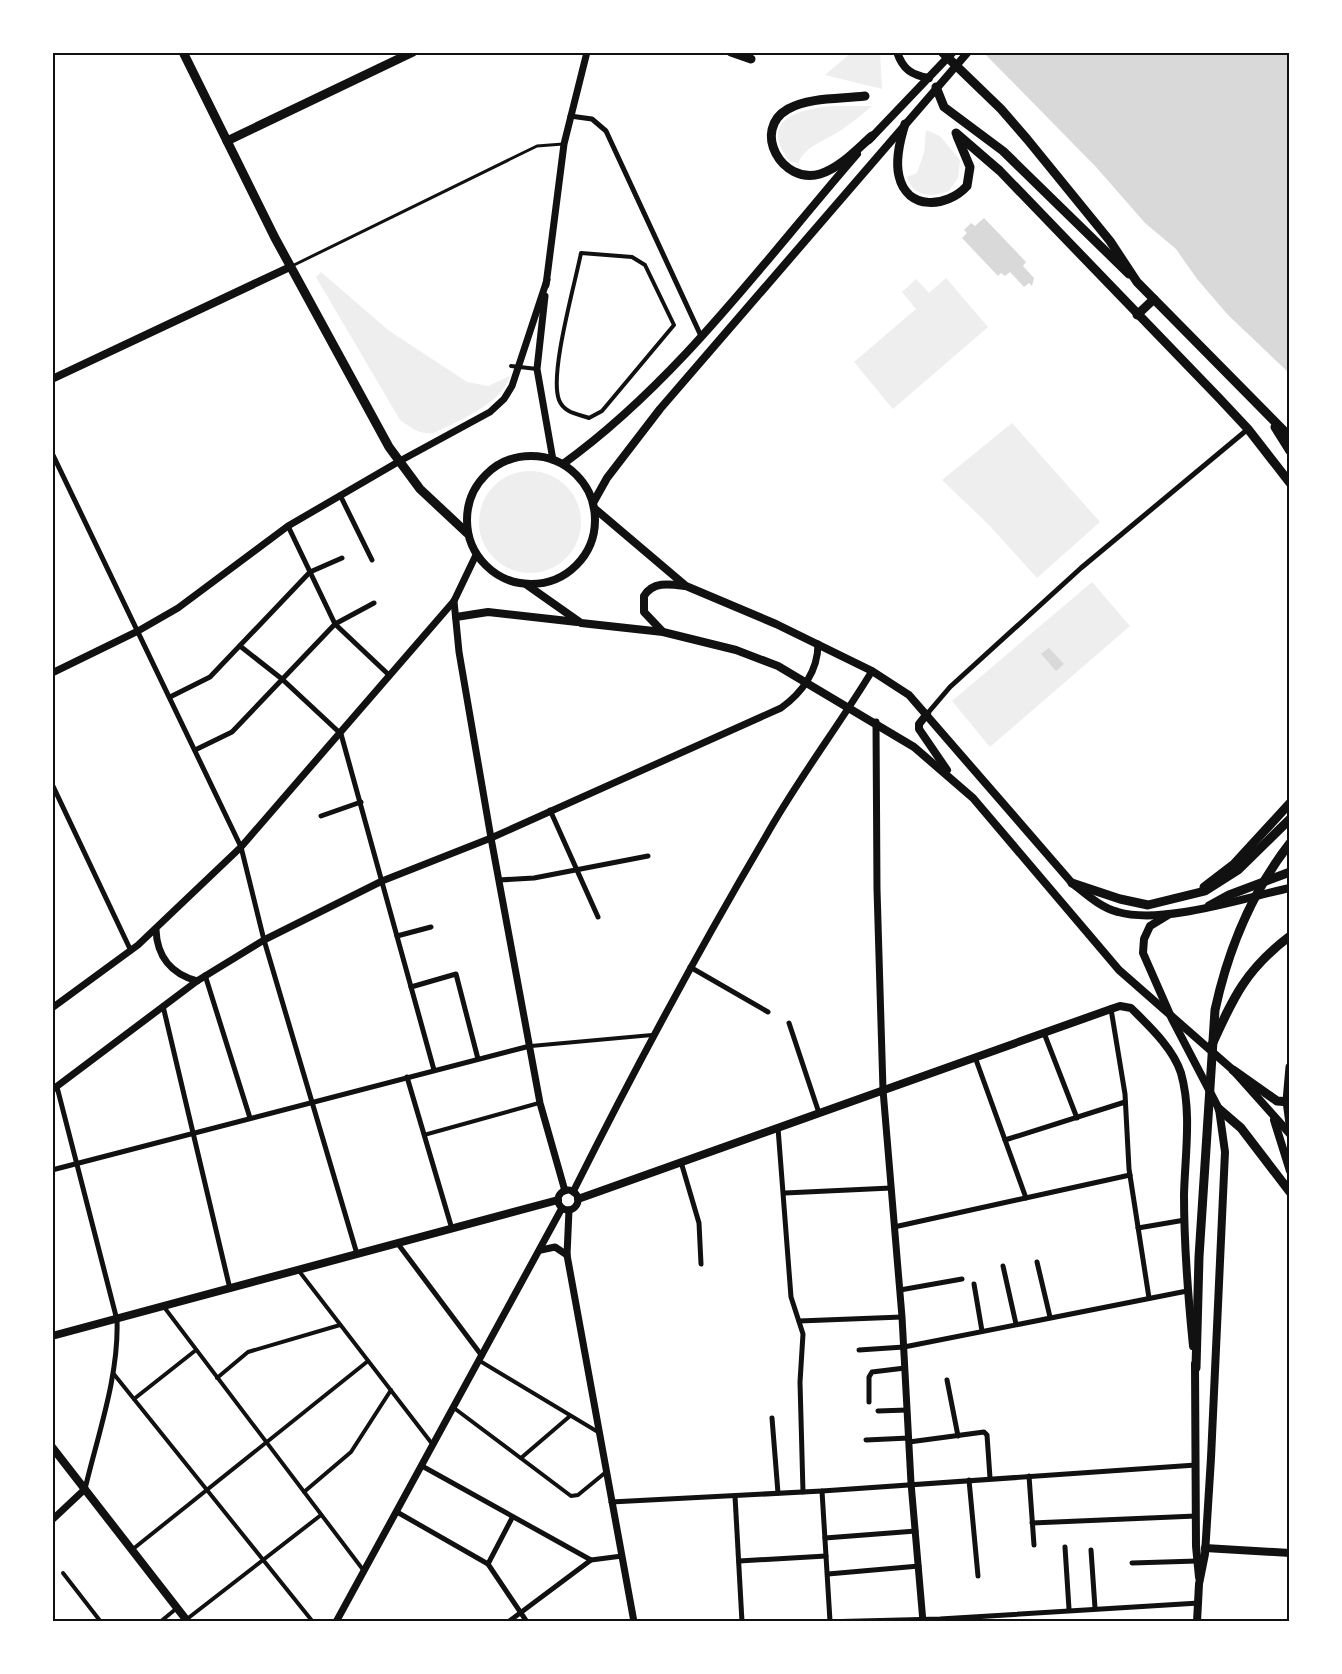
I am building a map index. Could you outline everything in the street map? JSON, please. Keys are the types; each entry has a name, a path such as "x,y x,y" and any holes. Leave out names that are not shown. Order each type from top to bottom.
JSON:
{"highway":[{"path":"183,52 290,267 398,462 420,489 467,533"},
{"path":"227,141 413,52"},
{"path":"731,52 751,59"},
{"path":"942,52 1020,132 1110,241 1137,282"},
{"path":"936,87 944,107 1003,151 1082,231 1154,299 1271,421 1290,437"},
{"path":"865,96 810,103 788,109 778,118 772,129 771,140 775,154 783,165 795,172 808,175 831,169 872,136"},
{"path":"905,124 899,150 899,177 904,188 924,202 948,201 967,186 970,167 956,134 1000,171 1248,429 1290,483"},
{"path":"1137,315 1154,299"},
{"path":"1271,421 1290,451"},
{"path":"1194,895 1234,864 1290,803"},
{"path":"1072,883 1120,899 1148,905 1194,895 1221,883 1238,870 1290,819"},
{"path":"1196,1368 1199,1257 1211,1047 1219,991 1235,941 1258,892 1290,843"},
{"path":"1209,906 1229,895 1290,872"},
{"path":"1211,1047 1234,995 1251,970 1290,936"},
{"path":"1290,1067 1287,1101 1290,1124"},
{"path":"1233,1070 1276,1101 1290,1102"},
{"path":"1219,1109 1240,1128 1290,1192"}],"main road":[{"path":"897,52 907,71 915,76 929,78"},
{"path":"563,464 634,406 701,336 872,136 953,52"},
{"path":"527,585 559,578 578,562 591,541 595,525 593,505 607,478 641,432 968,52"},
{"path":"52,379 290,267"},
{"path":"580,623 527,585 498,576 476,555 467,533 466,514 471,495 482,478 496,465 514,458 534,456 553,459 563,464 576,474 593,505 686,586"},
{"path":"663,632 644,612 644,596 652,587 664,584 686,586 776,624 872,671 909,695 927,714 1072,883 1092,899 1116,912 1140,915 1174,912 1290,888"},
{"path":"456,617 488,612 663,632 746,653 778,666 808,681 849,708 876,722 950,775 973,798 1119,970 1172,1019 1233,1070 1290,1134"},
{"path":"927,714 918,729 950,775"},
{"path":"1174,912 1150,926 1144,939 1143,952 1172,1019 1219,1109 1225,1152 1205,1548 1199,1584"},
{"path":"572,1194 681,1162 1120,1006 1131,1008 1172,1054 1180,1072 1187,1123 1185,1220 1187,1291 1196,1368 1196,1516 1199,1584 1197,1622"},
{"path":"1273,1117 1290,1171"},
{"path":"52,1336 452,1229 563,1206"},
{"path":"52,1447 188,1620"},
{"path":"1205,1548 1290,1553"}],"street":[{"path":"553,459 537,369 564,144 587,52"},
{"path":"570,116 587,116 598,122 606,131 701,336"},
{"path":"581,253 632,257 645,265 656,287 674,325 602,411 589,418 567,411 559,399 556,373 581,253"},
{"path":"52,673 138,631 195,596 288,526 490,412 504,399 547,280"},
{"path":"515,366 537,369"},
{"path":"927,714 950,687 1081,568 1248,429"},
{"path":"52,453 241,847 264,940 357,1254"},
{"path":"340,495 372,560"},
{"path":"288,526 335,624 390,676"},
{"path":"52,1008 131,951 156,930 241,847 454,601 476,555"},
{"path":"170,697 210,676 310,572 342,558"},
{"path":"454,601 491,838 540,1103 577,1205 563,1206"},
{"path":"195,750 232,732 335,624 375,603"},
{"path":"52,1520 85,1489 113,1372 118,1338 117,1320 77,1163 55,1088 205,975 264,940 382,881 491,838 550,810 759,720 793,699 808,681 816,662 818,644"},
{"path":"240,646 282,679 341,734 434,1070"},
{"path":"336,1622 563,1206 572,1194 652,1035 690,967 767,834 872,671"},
{"path":"876,722 877,889 883,1090 900,1290 911,1483 923,1620"},
{"path":"52,784 131,951"},
{"path":"321,816 361,802"},
{"path":"550,810 598,916"},
{"path":"499,880 577,871 648,856"},
{"path":"397,936 431,927"},
{"path":"156,930 158,947 167,963 180,974 197,981"},
{"path":"690,967 768,1012"},
{"path":"411,987 456,974 478,1059"},
{"path":"205,975 250,1118"},
{"path":"163,1006 230,1289"},
{"path":"1111,1009 1125,1102 1130,1174 1149,1298"},
{"path":"789,1023 819,1113"},
{"path":"1044,1033 1077,1118"},
{"path":"52,1170 530,1046 652,1035"},
{"path":"975,1057 1026,1198"},
{"path":"407,1077 452,1229"},
{"path":"1005,1140 1125,1102"},
{"path":"424,1135 540,1103"},
{"path":"778,1128 785,1193 791,1297 803,1334 800,1382 803,1492"},
{"path":"681,1162 697,1213 701,1264"},
{"path":"894,1227 1130,1174"},
{"path":"785,1193 891,1188"},
{"path":"563,1206 567,1255 634,1622"},
{"path":"1138,1228 1185,1220"},
{"path":"398,1244 481,1359 599,1432"},
{"path":"541,1250 555,1247 567,1255"},
{"path":"1037,1262 1050,1317"},
{"path":"1003,1266 1016,1324"},
{"path":"298,1270 433,1445"},
{"path":"900,1290 962,1279"},
{"path":"974,1284 982,1331"},
{"path":"859,1350 904,1347 1187,1291"},
{"path":"164,1307 364,1571"},
{"path":"799,1321 902,1317"},
{"path":"217,1378 248,1352 340,1325"},
{"path":"134,1399 196,1350"},
{"path":"132,1550 368,1361"},
{"path":"869,1402 871,1373 905,1368"},
{"path":"113,1372 313,1622"},
{"path":"947,1380 958,1436"},
{"path":"304,1492 351,1452 391,1390"},
{"path":"454,1408 571,1496 578,1496 606,1472"},
{"path":"878,1411 907,1410"},
{"path":"521,1458 570,1416"},
{"path":"772,1418 778,1493"},
{"path":"866,1440 909,1440 986,1433 990,1478"},
{"path":"611,1502 822,1491 911,1483 1196,1465"},
{"path":"422,1466 591,1560"},
{"path":"1029,1476 1034,1545"},
{"path":"969,1479 978,1576"},
{"path":"822,1491 830,1621"},
{"path":"735,1496 742,1622"},
{"path":"397,1512 488,1564 527,1622"},
{"path":"188,1620 321,1515"},
{"path":"1032,1523 1196,1516"},
{"path":"488,1564 512,1518"},
{"path":"825,1538 916,1531"},
{"path":"1065,1547 1069,1609"},
{"path":"1091,1550 1095,1608"},
{"path":"508,1622 591,1560 621,1556"},
{"path":"739,1561 826,1556"},
{"path":"1132,1563 1197,1561"},
{"path":"828,1574 919,1566"},
{"path":"63,1573 101,1622"},
{"path":"821,1622 923,1620 1069,1609 1199,1603"},
{"path":"160,1622 177,1607"}],"lane":[{"path":"290,267 537,146 564,144"}],"shaded area":[{"path":"851,53 880,53 882,89 825,75"},
{"path":"984,53 1289,53 1289,373 1228,315 1197,279 1176,249 1145,223 1096,167"},
{"path":"833,106 872,106 842,129 810,148 798,163 790,162 781,148 778,136 780,127 786,119 807,110"},
{"path":"926,130 940,136 960,160 958,178 949,191 930,195 918,192 907,177 917,173 924,153"},
{"path":"984,218 1026,262 1023,266 1034,278 1032,286 1029,283 1024,287 1010,272 1005,276 1001,273 998,276 962,238 967,233 964,230 971,223 975,226"},
{"path":"321,272 388,330 467,382 488,386 510,376 505,386 489,403 434,433 424,433 412,428 400,420 316,277"},
{"path":"946,278 988,327 893,409 854,362 916,309 902,292 916,279 929,293"},
{"path":"1012,423 1100,522 1037,578 989,525 942,480"},
{"path":"530,471 549,475 566,486 577,503 581,522 577,541 566,558 549,569 530,573 511,569 494,558 483,541 479,522 483,503 494,486 511,475"},
{"path":"1092,582 1130,626 990,747 952,701"},
{"path":"1049,648 1064,664 1056,671 1041,654"}]}
